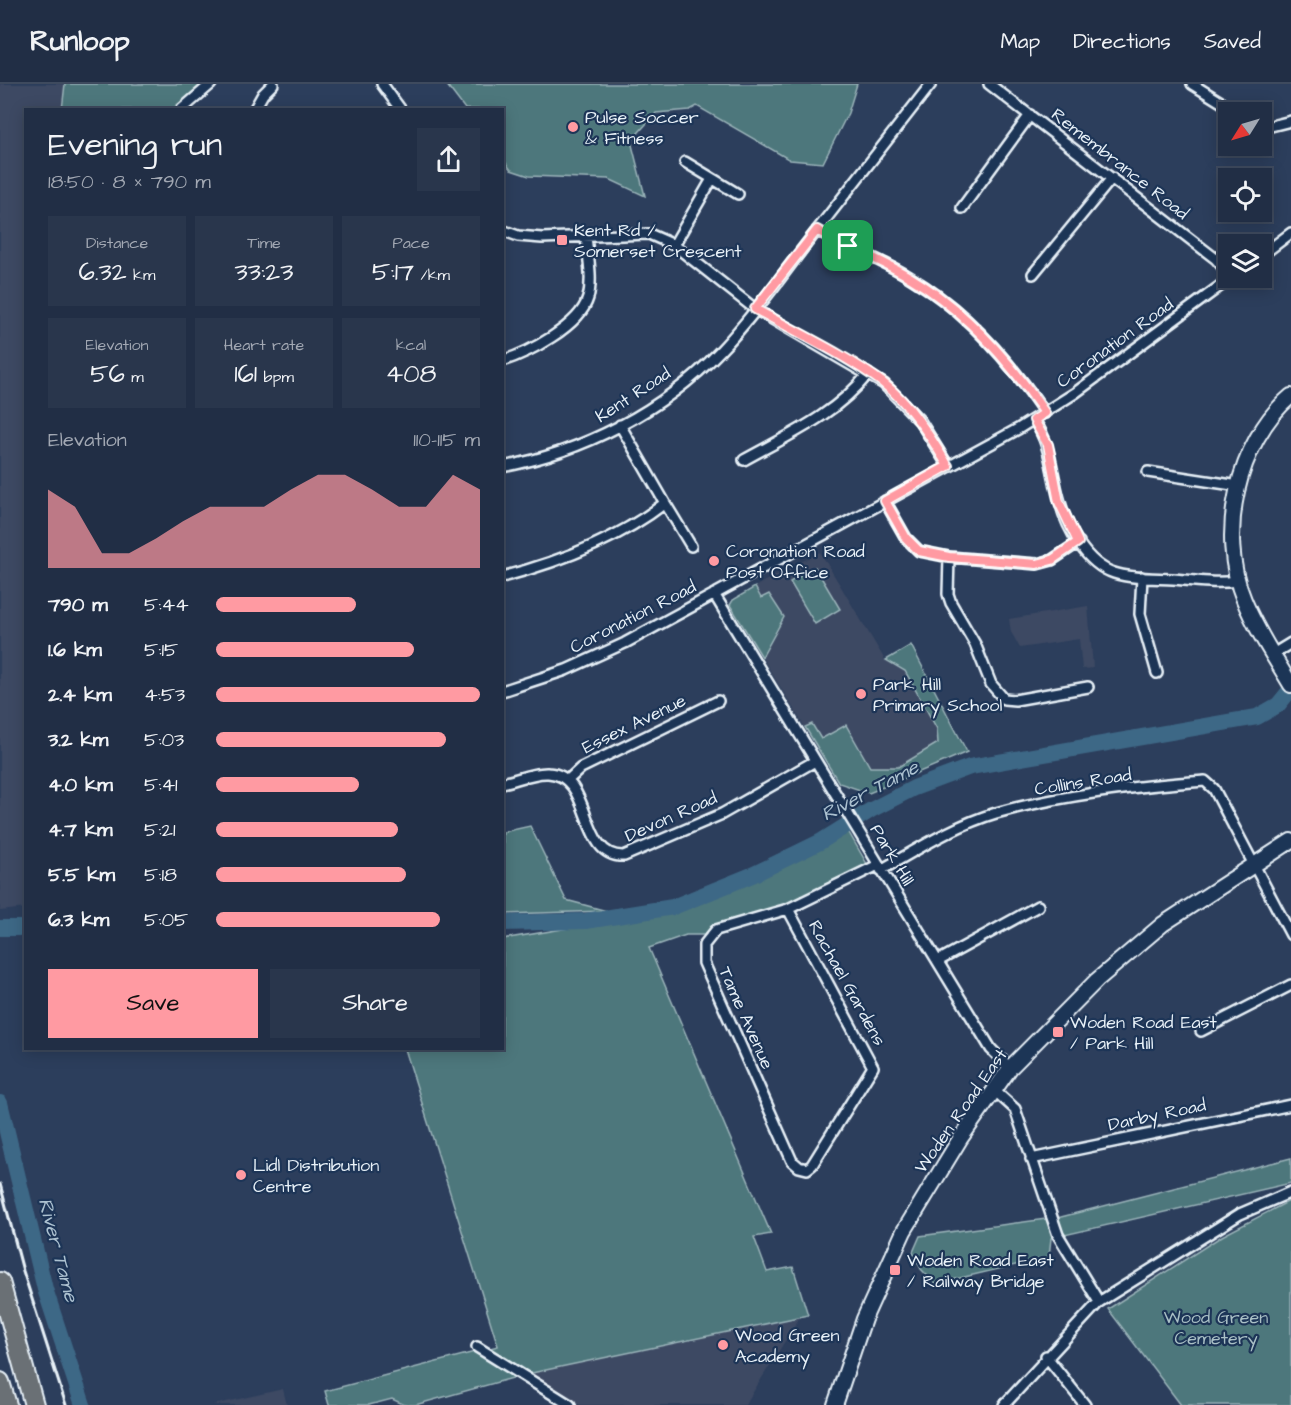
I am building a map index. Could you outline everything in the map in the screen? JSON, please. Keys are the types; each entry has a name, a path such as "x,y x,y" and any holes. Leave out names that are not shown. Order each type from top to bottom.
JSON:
{"highway":[{"path":"0,1282 34,1405"},
{"path":"20,1348 44,1405"},
{"path":"0,1382 7,1405"}],"street":[{"path":"183,108 211,84"},
{"path":"255,108 263,94 273,84"},
{"path":"382,84 400,108"},
{"name":"Kent Road","path":"504,466 561,452 620,425 668,395 706,364 755,309 931,84"},
{"name":"Remembrance Road","path":"989,84 1218,261"},
{"path":"1192,84 1221,102"},
{"path":"962,208 1030,116"},
{"path":"1272,126 1291,121"},
{"path":"686,162 738,194"},
{"path":"1033,274 1112,178"},
{"path":"674,245 712,179"},
{"path":"817,230 911,278 966,317 1019,377 1045,413"},
{"path":"504,231 529,238 649,234 674,245 755,309 884,384 910,409 948,466"},
{"path":"1272,247 1291,233"},
{"path":"504,360 536,346 567,325 584,308 590,281 586,237"},
{"name":"Coronation Road","path":"504,691 566,670 608,651 1034,420 1218,287"},
{"path":"744,460 826,414 852,393 868,374"},
{"path":"1289,682 1251,617 1237,581 1233,527 1239,486 1250,453 1265,424 1291,396"},
{"path":"1034,420 1048,445 1059,502 1078,542 1092,559 1109,571 1142,577 1216,582 1237,581"},
{"path":"620,425 691,546"},
{"path":"1148,472 1239,486"},
{"path":"885,501 911,545 928,554 1037,564 1052,560 1078,542"},
{"path":"504,577 597,542 639,522 665,503"},
{"path":"949,557 948,594 951,603 975,644 991,684 1004,699 1015,700 1088,687"},
{"path":"1142,577 1140,614 1157,673"},
{"name":"Park Hill","path":"714,594 991,1049 1010,1068"},
{"path":"1273,654 1291,643"},
{"name":"Essex Avenue","path":"567,781 581,768 718,701"},
{"name":"Devon Road","path":"567,781 580,801 602,848 616,856 624,856 722,814 815,761"},
{"path":"504,783 548,772 567,781"},
{"name":"Collins Road","path":"880,867 931,841 996,813 1089,795 1205,781 1214,789 1254,865"},
{"name":"Woden Road East","path":"835,1405 864,1319 904,1231 960,1139 1010,1068 1097,980 1163,924 1291,841"},
{"path":"1254,865 1291,934"},
{"name":"Tame Avenue","path":"812,1165 807,1169 798,1167 792,1161 704,963 703,954 707,938 716,930 789,909 880,867"},
{"path":"938,961 1038,906"},
{"name":"Rachael Gardens","path":"789,909 873,1067 812,1165"},
{"path":"1201,1031 1291,985"},
{"path":"994,1090 1015,1109 1058,1235 1099,1302"},
{"name":"Darby Road","path":"1031,1159 1291,1105"},
{"path":"1004,1405 1046,1356 1099,1302 1240,1214 1291,1192"},
{"path":"477,1347 570,1405"},
{"path":"1046,1356 1085,1405"}],"shaded area":[{"path":"0,84 65,84 62,108 24,108 24,908 0,911"},
{"name":"Park Hill Primary School","path":"820,552 885,660 911,645 967,752 869,793 839,783 730,605 733,600 763,582"},
{"path":"1088,606 1093,668 1082,669 1079,639 1020,648 1011,632 1009,619"},
{"name":"Wood Green Academy","path":"800,1317 745,1405 577,1405 527,1374"},
{"path":"283,1389 287,1405 213,1405"}],"green space":[{"path":"65,84 206,84 176,108 62,108"},
{"name":"Pulse Soccer & Fitness","path":"446,84 857,84 848,113 823,163 790,160 697,106 690,110 656,113 631,141 645,196 609,179 529,176 511,170 504,160 504,108 464,108"},
{"path":"815,567 840,609 815,624 790,582"},
{"path":"755,587 761,598 769,594 784,617 762,657 730,605 733,600"},
{"path":"911,645 967,752 869,793 839,783 805,727 812,724 821,739 846,725 870,767 898,767 938,743 937,729 905,671 886,660"},
{"path":"530,826 566,900 607,911 504,914 504,832"},
{"path":"848,831 867,864 783,906 726,921 704,935 686,935 649,948 771,1234 754,1237 767,1272 793,1267 808,1315 527,1374 415,1405 405,1405 392,1399 369,1405 329,1405 325,1391 498,1346 405,1050 504,1050 504,939 653,914 730,888 830,843"},
{"path":"1291,1158 1291,1183 1051,1238 1049,1257 935,1284 921,1269 913,1252 920,1236 1061,1217"},
{"name":"Wood Green Cemetery","path":"1291,1200 1291,1405 1181,1405 1108,1309 1222,1236"}],"waterway":[{"name":"River Tame","path":"504,923 586,921 673,907 752,875 820,842 871,810 914,788 970,767 1257,717 1278,705 1291,689"},
{"name":"River Tame","path":"0,928 24,928"},
{"name":"River Tame","path":"0,1103 45,1289 83,1405"}],"railway":[{"path":"0,1184 23,1271 66,1405"}],"place":[{"name":"Pulse Soccer & Fitness","path":"573,127"},
{"name":"Kent Rd / Somerset Crescent","path":"562,240"},
{"name":"Coronation Road Post Office","path":"714,561"},
{"name":"Park Hill Primary School","path":"861,694"},
{"name":"Woden Road East / Park Hill","path":"1058,1032"},
{"name":"Lidl Distribution Centre","path":"241,1175"},
{"name":"Woden Road East / Railway Bridge","path":"895,1270"},
{"name":"Wood Green Academy","path":"723,1345"}],"route":[{"path":"817,230 848,246 886,264 931,290 966,317 1019,377 1045,413 1034,420 1046,438 1059,502 1078,542 1052,560 1037,564 928,554 911,545 885,501 948,466 933,440 910,409 884,384 755,309 817,230"}]}
